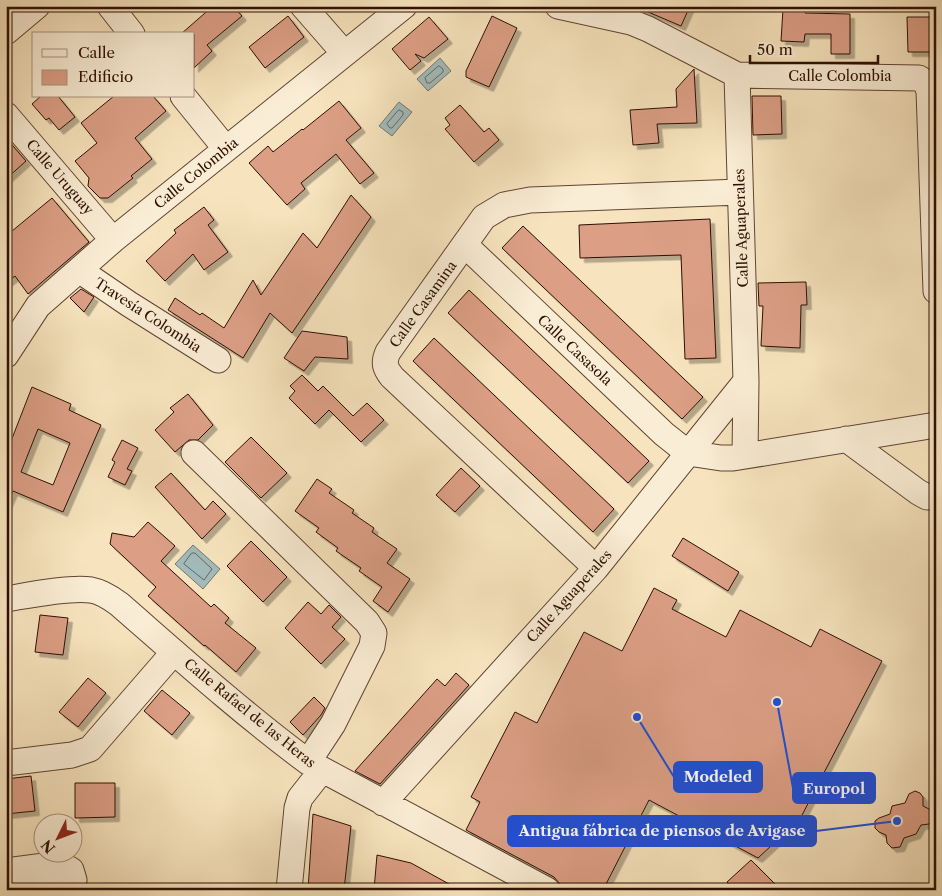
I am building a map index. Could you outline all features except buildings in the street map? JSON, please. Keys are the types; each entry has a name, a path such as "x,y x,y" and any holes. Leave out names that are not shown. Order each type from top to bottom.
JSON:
{"street":[{"path":"6,32 37,6"},
{"path":"110,6 130,32"},
{"path":"304,6 344,53"},
{"name":"Calle Colombia","path":"6,356 38,306 113,240 404,6"},
{"name":"Calle Colombia","path":"558,6 631,22 737,75 905,76 919,78 926,83 929,91 936,291"},
{"name":"Calle Aguaperales","path":"737,75 746,381 745,443"},
{"path":"186,98 226,148"},
{"name":"Calle Uruguay","path":"6,115 113,240"},
{"name":"Calle Casamina","path":"596,568 392,377 386,369 385,360 388,352 484,218 504,205 530,200 740,192"},
{"name":"Calle Casasola","path":"464,245 664,434 688,453"},
{"name":"Travesía Colombia","path":"79,270 218,360"},
{"name":"Calle Aguaperales","path":"383,803 596,568 746,381"},
{"path":"709,427 725,422 739,426 745,443"},
{"path":"688,453 733,458 745,443 846,439 936,425"},
{"path":"846,439 918,492 927,496 936,495"},
{"name":"Calle Rafael de las Heras","path":"194,453 367,622 372,630 374,638 372,646 315,761"},
{"name":"Calle Rafael de las Heras","path":"6,598 78,590 97,592 119,604 174,652 315,761 383,803 547,890"},
{"path":"6,763 72,755 86,751 94,746 174,652"},
{"path":"6,746 42,758"},
{"path":"289,890 297,808 315,761"},
{"path":"6,871 60,864 71,870 74,880 67,888 56,889 6,876"}],"water":[{"path":"440,58 451,71 428,91 417,79"},
{"path":"399,102 412,112 392,136 379,126"},
{"path":"193,545 220,569 203,589 175,564"}],"place":[{"name":"Europol","path":"777,702"},
{"name":"Modeled","path":"637,717"},
{"name":"Antigua fábrica de piensos de Avigase","path":"897,821"}]}
